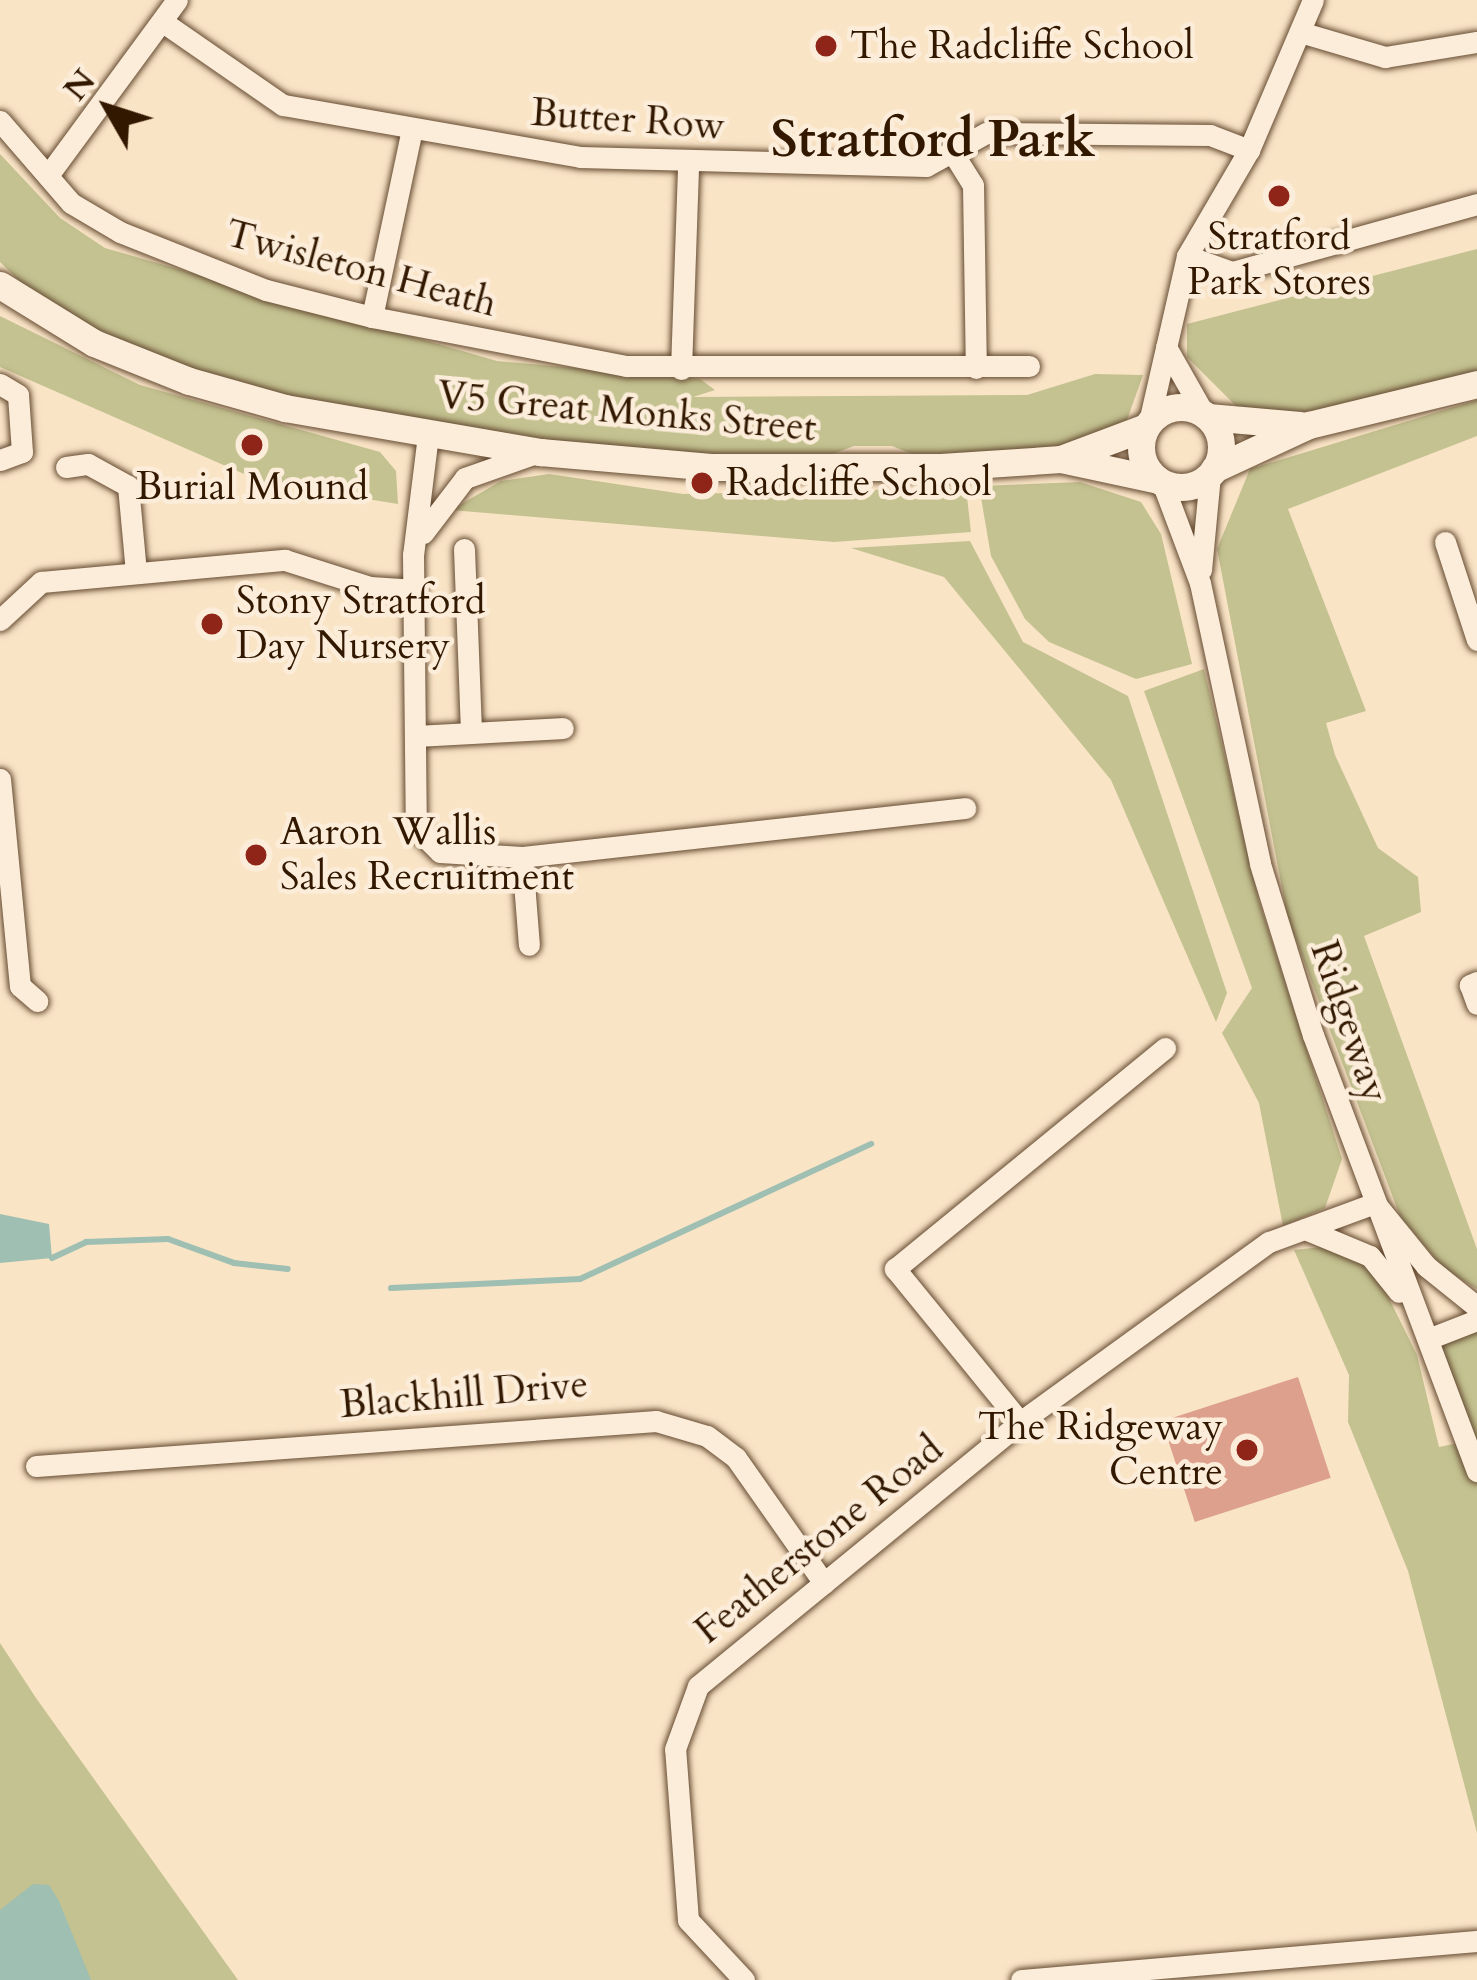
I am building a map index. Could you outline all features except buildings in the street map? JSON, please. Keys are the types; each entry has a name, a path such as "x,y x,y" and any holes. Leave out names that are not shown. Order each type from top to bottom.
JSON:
{"street":[{"path":"49,174 177,0"},
{"path":"1313,0 1249,150 1187,256 1147,424 1143,462 1160,481 1188,486 1309,425 1477,384"},
{"name":"Butter Row","path":"163,22 283,105 411,134 688,165 926,166 956,158 986,133 1210,134 1249,150"},
{"path":"1300,32 1385,57 1477,42"},
{"name":"Twisleton Heath","path":"0,121 71,202 120,232 266,290 372,317 681,369 1030,366"},
{"path":"372,317 411,134"},
{"path":"956,158 974,185 976,368"},
{"path":"681,369 688,165"},
{"path":"1187,256 1232,272 1477,204"},
{"name":"V5 Great Monks Street","path":"0,285 94,343 189,380 428,435 540,452 712,466 940,467 1061,459 1160,481"},
{"path":"1166,347 1221,448 1212,471"},
{"path":"0,384 18,395 22,452 0,460"},
{"path":"1147,424 1181,406 1206,416 1309,425"},
{"name":"V5 Great Monks Street","path":"1061,459 1147,424"},
{"path":"428,435 413,555 417,736 423,840 440,852 521,857 965,808"},
{"path":"413,555 434,508 465,478 540,452"},
{"path":"66,467 88,464 128,486 136,572"},
{"name":"Ridgeway","path":"1200,583 1212,471"},
{"name":"Ridgeway","path":"1160,481 1200,583 1260,864 1375,1203 1474,1461"},
{"path":"1444,542 1477,640"},
{"path":"464,549 471,733"},
{"path":"0,620 41,582 285,560 370,587 416,590"},
{"path":"417,736 562,728"},
{"path":"0,782 6,931 20,986 37,1001"},
{"path":"521,857 529,945"},
{"path":"1450,971 1474,990"},
{"path":"1020,1422 895,1269 1165,1048"},
{"path":"1375,1203 1426,1266 1477,1306"},
{"name":"Featherstone Road","path":"744,1980 688,1920 675,1748 698,1686 1020,1422 1233,1260 1375,1203"},
{"path":"1305,1228 1383,1268 1428,1339 1477,1320"},
{"name":"Blackhill Drive","path":"36,1466 656,1421 707,1436 736,1458 824,1583"},
{"path":"1021,1980 1197,1974 1477,1942"}],"shaded area":[{"path":"0,154 60,218 105,248 497,361 700,379 715,390 693,397 1027,395 1095,374 1143,375 1127,420 1063,452 935,463 892,446 854,446 805,464 654,458 250,391 119,345 44,305 0,262"},
{"path":"1477,249 1477,371 1310,414 1239,409 1187,357 1187,324"},
{"path":"0,316 140,385 380,452 396,471 398,504 262,482 0,367"},
{"path":"1477,400 1477,436 1288,509 1366,711 1326,723 1335,755 1378,848 1418,877 1421,912 1364,936 1477,1249 1477,1289 1444,1269 1400,1216 1288,919 1217,549 1250,469"},
{"path":"549,474 683,494 966,488 971,532 834,542 451,510 501,481"},
{"path":"1080,482 1141,502 1161,534 1192,664 1136,679 1049,642 1025,619 991,556 979,486"},
{"path":"970,541 1023,642 1128,696 1227,993 1216,1022 1111,780 944,577 851,548"},
{"path":"1204,669 1259,901 1342,1159 1325,1208 1283,1226 1259,1103 1222,1033 1252,988 1144,691"},
{"path":"0,1214 49,1224 52,1258 0,1263"},
{"path":"1331,1246 1376,1272 1417,1355 1439,1447 1463,1442 1428,1339 1477,1320 1477,1833 1408,1571 1348,1422 1349,1375 1294,1250"},
{"path":"0,1643 36,1698 238,1980 0,1980"},
{"path":"33,1884 49,1885 59,1901 91,1980 0,1980 0,1910"}],"waterway":[{"path":"391,1288 580,1279 871,1144"},
{"path":"52,1258 86,1242 168,1239 234,1263 288,1269"}],"place":[{"name":"The Radcliffe School","path":"826,46"},
{"name":"Stratford Park Stores","path":"1279,196"},
{"name":"Burial Mound","path":"252,445"},
{"name":"Radcliffe School","path":"702,483"},
{"name":"Stony Stratford Day Nursery","path":"212,624"},
{"name":"Aaron Wallis Sales Recruitment","path":"256,855"},
{"name":"The Ridgeway Centre","path":"1247,1450"}],"district":[{"name":"Stratford Park","path":"933,140"}]}
